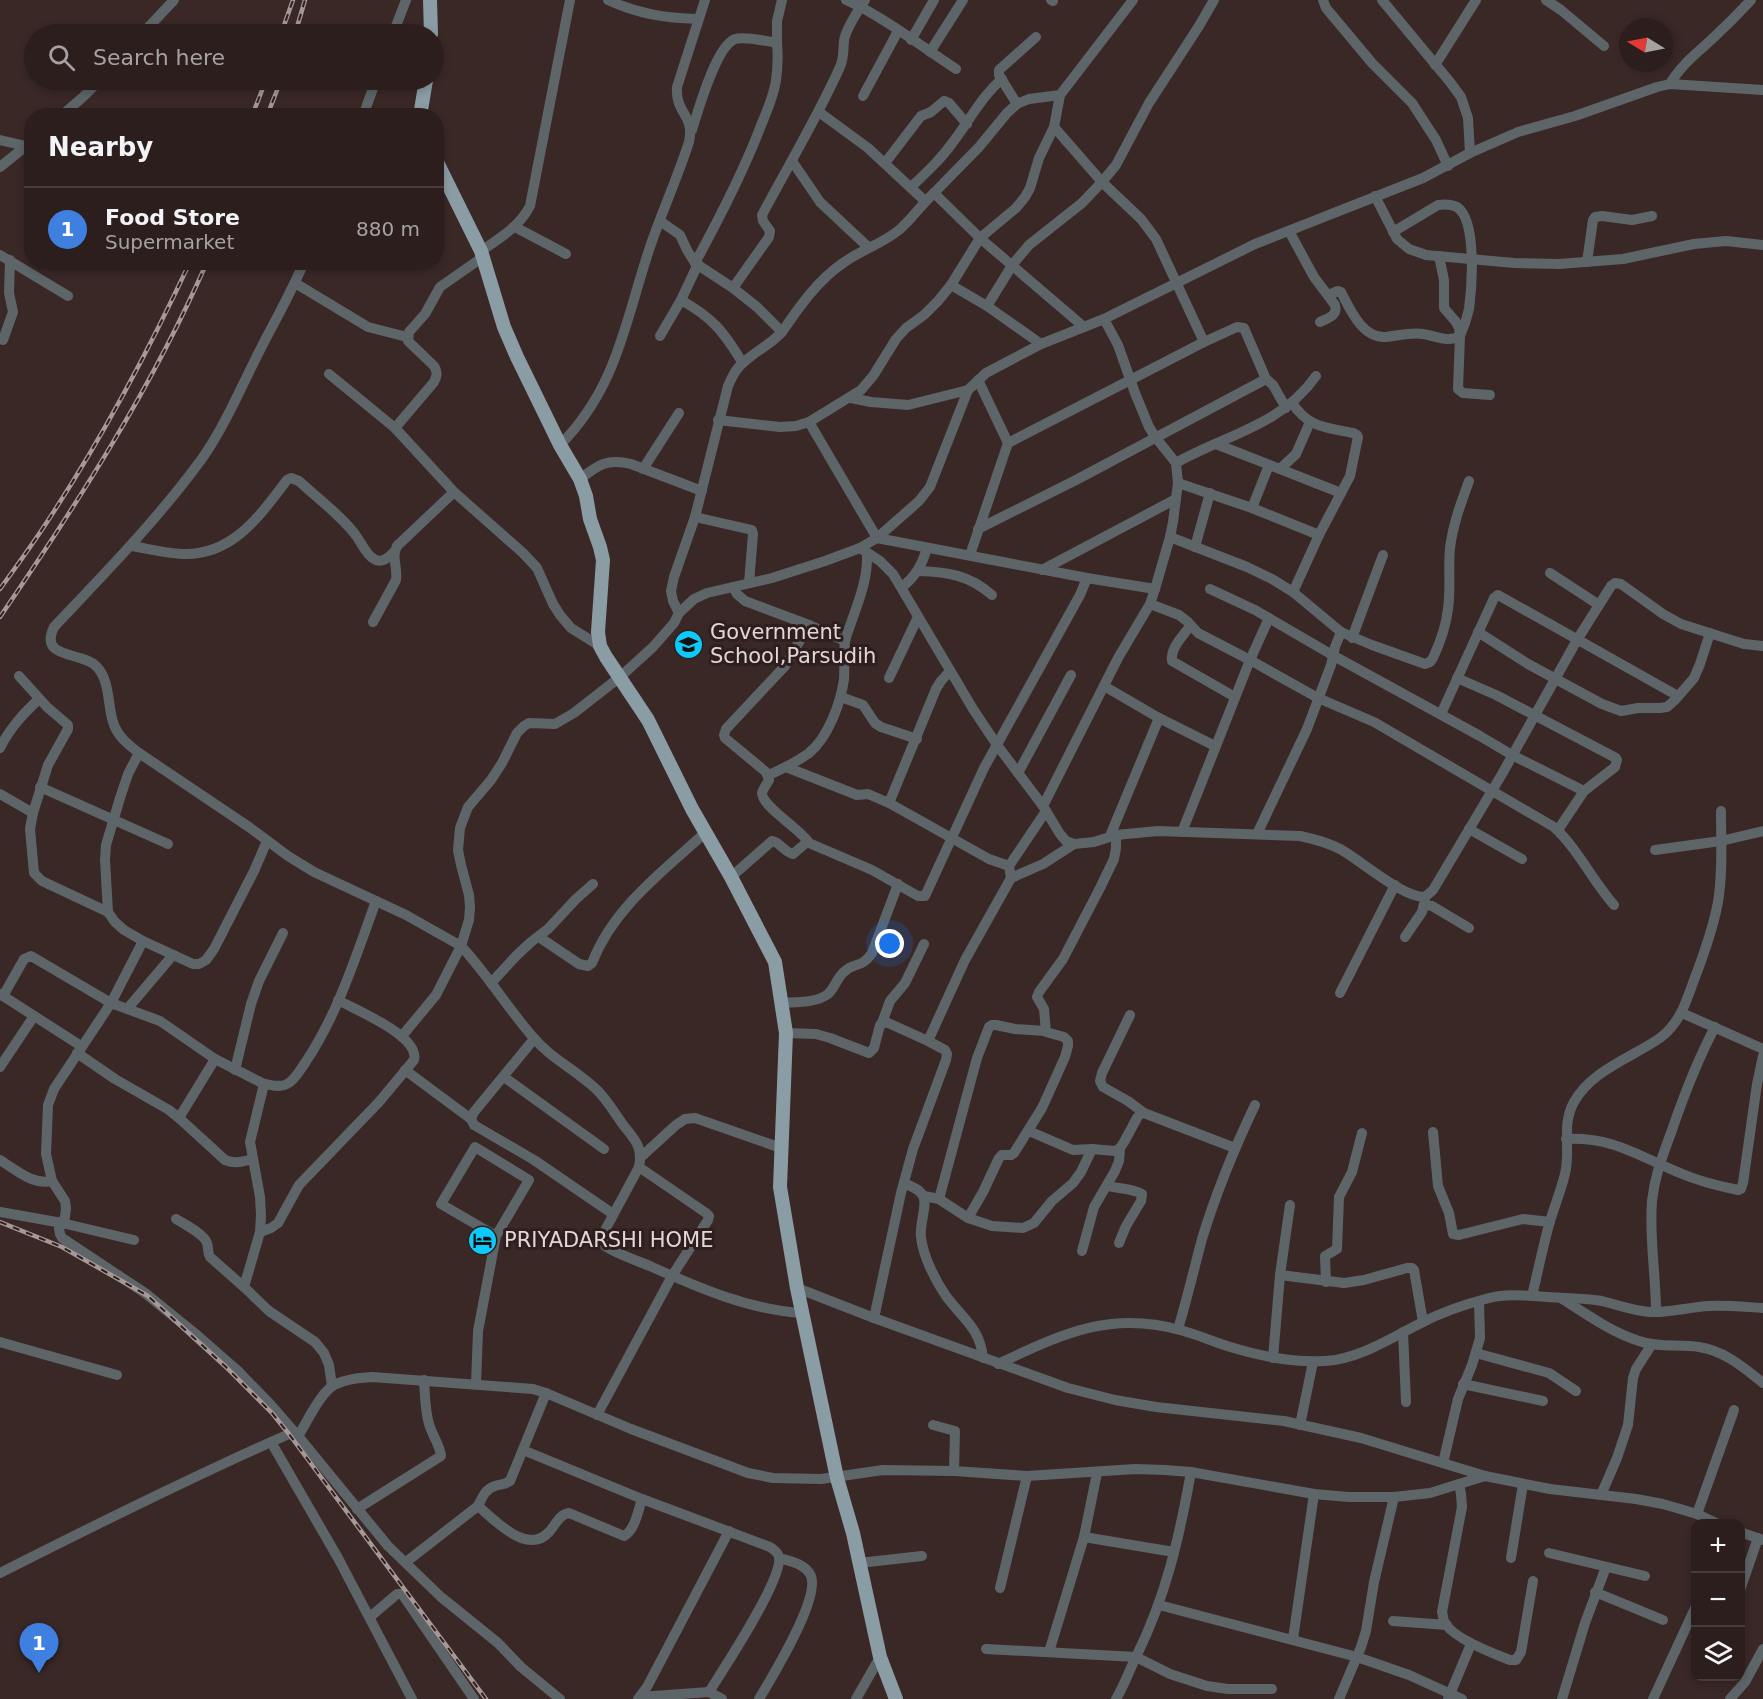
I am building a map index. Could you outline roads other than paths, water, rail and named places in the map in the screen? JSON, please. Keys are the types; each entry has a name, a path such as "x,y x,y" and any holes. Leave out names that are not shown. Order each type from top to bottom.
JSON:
{"main road":[{"path":"430,0 431,24"},
{"path":"421,108 424,90"},
{"path":"444,176 482,254 504,327 517,357 560,445 580,479 586,496 590,519 603,560 598,632 600,646 648,720 775,962 786,1033 780,1187 797,1288 837,1478 853,1533 880,1657 896,1699"}],"street":[{"path":"151,24 174,0"},
{"path":"397,24 406,0"},
{"path":"407,337 425,314 440,287 514,227 524,217 530,206 570,0"},
{"path":"608,0 642,13 675,19 698,19"},
{"path":"692,131 676,99 676,87 705,0"},
{"path":"660,336 681,300 696,263 733,193 770,103 776,82 777,21 782,0"},
{"path":"846,0 863,3 898,31 956,69"},
{"path":"911,40 934,0"},
{"path":"930,52 963,0"},
{"path":"718,420 780,427 796,426 809,422 861,390 873,376 896,339 931,308 951,285 980,238 1016,208 1025,197 1039,158 1054,128 1060,95 1133,0"},
{"path":"987,306 1012,264 1029,245 1082,203 1116,165 1149,103 1214,0"},
{"path":"1323,0 1326,8 1371,63 1412,103 1436,140 1448,166"},
{"path":"1382,0 1461,97 1467,118 1470,153"},
{"path":"1435,65 1476,0"},
{"path":"1546,0 1561,9 1604,45"},
{"path":"1670,84 1689,59 1733,19 1750,0"},
{"path":"733,288 769,237 770,231 763,221 762,214 819,112 843,58 845,34 863,3"},
{"path":"863,96 898,31"},
{"path":"1017,104 999,73 1001,68 1036,37"},
{"path":"560,445 576,429 591,408 607,378 620,346 641,272 665,204 685,157 714,67 729,43 738,38 777,43"},
{"path":"911,187 939,161 988,92 1002,79"},
{"path":"402,1036 435,995 461,946 469,920 470,907 459,850 460,828 468,807 491,780 517,733 529,723 555,724 563,721 620,677 653,647 674,623 679,613 694,600 707,593 772,578 863,550 919,501 930,487 968,390 986,373 1041,344 1104,319 1255,244 1423,178 1470,153 1518,132 1575,116 1640,92 1670,84 1763,90"},
{"path":"70,108 90,90"},
{"path":"366,108 372,90"},
{"path":"679,613 671,591 695,517 718,420 734,372 742,362 772,342 782,332 799,307 840,265 900,229 1017,104 1029,99 1060,95"},
{"path":"885,163 921,116 931,112 944,101 949,103 967,124"},
{"path":"819,112 868,148 911,187 930,197 1084,327"},
{"path":"1054,128 1102,182 1141,219 1156,239 1204,342"},
{"path":"0,140 24,142"},
{"path":"0,167 24,147"},
{"path":"792,161 820,202 868,247"},
{"path":"1375,196 1397,239 1409,249 1426,255 1514,263 1587,262 1623,259 1694,244 1726,241 1763,245"},
{"path":"1393,232 1438,205 1456,206 1462,213 1470,237 1471,260 1469,310 1460,336 1458,388 1463,393 1490,395"},
{"path":"1587,262 1595,217 1632,220 1652,216"},
{"path":"660,221 681,235 696,263 757,307 782,332"},
{"path":"514,227 566,254"},
{"path":"1289,231 1314,277 1336,310 1333,316 1320,322"},
{"path":"1439,256 1444,280 1444,308 1456,322 1460,336"},
{"path":"5,257 24,269"},
{"path":"3,340 13,312 5,257"},
{"path":"26,270 68,296"},
{"path":"301,270 236,400 202,459 132,546 54,627 50,635 50,642 55,649 90,660 97,667 105,683 114,727 120,736 139,753 314,872 376,901 461,946 534,1039 607,1101 639,1146 640,1162 709,1216 707,1224 672,1276 597,1415"},
{"path":"295,283 368,327 407,337 411,345 437,370 434,382 395,428"},
{"path":"951,285 987,306 1041,344"},
{"path":"1328,296 1338,291 1341,292 1355,318 1366,330 1379,336 1415,333 1449,339 1460,336"},
{"path":"681,300 699,310 714,323 727,337 742,362"},
{"path":"1011,878 1009,866 1045,808 1118,658 1150,604 1170,537 1178,483 1176,463 1156,438 1142,410 1118,345 1104,319"},
{"path":"970,555 1008,443 1130,379 1237,327 1244,328 1266,379 1289,405 1310,422 1358,435 1353,466 1293,592"},
{"path":"329,374 395,428 454,492 523,552 537,568 560,615 571,628 600,646"},
{"path":"1176,463 1245,432 1289,405 1307,389 1316,376"},
{"path":"978,529 1076,480 1266,379"},
{"path":"978,380 1008,443"},
{"path":"851,398 908,405 968,390"},
{"path":"643,469 679,412"},
{"path":"809,422 877,538 1155,589"},
{"path":"1280,469 1296,454 1310,422"},
{"path":"1216,444 1341,493"},
{"path":"580,479 607,462 620,461 702,491"},
{"path":"1252,508 1269,465"},
{"path":"132,546 183,554 206,552 244,531 259,517 287,480 291,478 299,481 341,519 356,534 368,555 374,560 386,559 394,552"},
{"path":"1170,537 1255,571 1293,592 1341,632 1352,638 1425,664 1433,658 1446,623 1453,530 1458,509 1470,481"},
{"path":"1178,483 1252,508 1319,535"},
{"path":"373,622 396,580 398,572 393,557 397,546 454,492"},
{"path":"1196,547 1210,494"},
{"path":"1042,570 1176,499"},
{"path":"695,517 752,530 749,583"},
{"path":"902,587 919,571 927,548"},
{"path":"863,550 880,561 893,574 997,745 1045,808 1066,841 1074,844 1094,842 1113,835 1135,832 1257,834 1300,836 1319,840 1338,848 1395,885 1469,928"},
{"path":"769,776 811,752 823,737 833,717 841,697 845,641 866,581 868,566 863,550"},
{"path":"1352,638 1383,555"},
{"path":"919,571 945,573 970,579 992,595"},
{"path":"1550,573 1599,605"},
{"path":"809,625 785,666 724,732 725,738 766,772 769,780 762,792 764,798 780,817 805,836 809,843 864,867 918,896 925,896 984,768 1080,595 1087,578"},
{"path":"1405,937 1419,918 1424,901 1433,890 1535,717 1555,677 1611,586 1615,583 1621,584 1681,624 1744,644 1763,646"},
{"path":"733,587 745,601 845,641"},
{"path":"1210,589 1255,610 1512,755 1584,791"},
{"path":"1441,714 1494,598 1498,595 1678,696"},
{"path":"1150,604 1179,615 1198,633 1318,698 1374,722 1558,830 1573,846 1592,878 1614,905"},
{"path":"889,678 918,617"},
{"path":"1182,832 1215,746 1269,618"},
{"path":"1190,626 1174,649 1171,655 1172,661 1235,697"},
{"path":"1257,834 1297,752 1341,632"},
{"path":"1478,632 1511,654 1602,704 1621,711 1667,707 1694,678 1710,633"},
{"path":"889,803 936,689 950,671"},
{"path":"19,675 39,699 65,722 68,729 48,765 30,829 34,873 42,881 108,912 124,930 143,941 199,964 206,960 214,949 267,841"},
{"path":"1018,773 1071,675"},
{"path":"1457,678 1496,695 1616,758 1615,767 1584,791 1558,830"},
{"path":"1104,686 1159,718 1215,746"},
{"path":"841,697 863,705 875,723 917,739"},
{"path":"0,748 21,716 39,699"},
{"path":"1045,1031 1044,1008 1037,997 1063,958 1114,859 1116,848 1113,835 1159,718"},
{"path":"108,912 106,845 128,774 139,753"},
{"path":"786,767 857,795 868,794 889,803 989,859 1009,866"},
{"path":"40,787 168,844"},
{"path":"0,794 33,813"},
{"path":"1532,1296 1550,1222 1566,1172 1568,1155 1566,1138 1573,1103 1584,1088 1599,1074 1663,1035 1682,1013 1713,925 1718,899 1721,811"},
{"path":"1468,829 1522,859"},
{"path":"1655,850 1721,841 1763,831"},
{"path":"539,937 579,964 588,966 606,933 621,914 659,874 706,832"},
{"path":"731,877 772,841 776,841 788,853 793,854 809,843"},
{"path":"928,1041 965,960 1011,878 1043,864 1074,844"},
{"path":"491,983 517,954 548,929 593,884"},
{"path":"782,1003 820,998 828,994 844,971 868,959 898,884"},
{"path":"1340,993 1395,885"},
{"path":"252,1159 240,1163 225,1160 179,1118 114,1079 34,1016 1,995 24,959 32,956 111,1003 160,1021 235,1070 264,1084 286,1085 311,1055 324,1032 376,901"},
{"path":"235,1070 254,996 269,959 284,933"},
{"path":"143,941 111,1003 54,1089 48,1106 46,1154 52,1181 65,1201 66,1208 60,1234 62,1238 145,1293 238,1371 298,1436 388,1546 433,1590 498,1643 521,1667 560,1699"},
{"path":"786,1033 830,1038 869,1053 874,1048 890,1001 905,983 924,944"},
{"path":"128,1008 173,955"},
{"path":"260,1232 278,1223 299,1185 373,1108 414,1060 416,1054 413,1047 402,1036 338,1000"},
{"path":"1682,1013 1763,1048"},
{"path":"1130,1015 1102,1073 1100,1081 1103,1087 1144,1113 1235,1148"},
{"path":"0,1066 34,1016"},
{"path":"874,1318 913,1149 947,1054 945,1050 928,1041 890,1023 882,1023"},
{"path":"939,1199 977,1058 989,1027 996,1024 1015,1029 1045,1031 1064,1037 1068,1041 1065,1057 1042,1108 1014,1153 1002,1155 999,1158 968,1218"},
{"path":"1656,1312 1651,1224 1652,1201 1659,1163 1691,1076 1715,1028"},
{"path":"471,1119 474,1112 534,1039"},
{"path":"1566,1138 1595,1139 1613,1143 1678,1173 1711,1184 1741,1189 1763,1056"},
{"path":"179,1118 215,1059"},
{"path":"405,1070 471,1119 474,1125 553,1173 613,1214"},
{"path":"504,1077 603,1149"},
{"path":"244,1287 260,1232 260,1197 250,1142 264,1084"},
{"path":"1178,1329 1202,1240 1225,1171 1255,1105"},
{"path":"1082,1251 1094,1207 1108,1186 1119,1161 1120,1148 1137,1118 1144,1113"},
{"path":"781,1148 695,1118 684,1119 640,1162 602,1239 605,1246 672,1276 720,1294 756,1306 802,1313"},
{"path":"1029,1131 1073,1150 1115,1151 1120,1148"},
{"path":"1433,1132 1438,1186 1449,1213 1453,1234 1459,1235 1523,1219 1550,1222"},
{"path":"1326,1282 1325,1256 1334,1251 1338,1245 1339,1197 1352,1172 1362,1134"},
{"path":"476,1384 478,1331 496,1236 529,1180 475,1147 441,1204 496,1236"},
{"path":"904,1183 924,1196 939,1199 968,1218 992,1226 1023,1228 1034,1223 1073,1183 1092,1149"},
{"path":"0,1160 38,1182 52,1181"},
{"path":"1108,1186 1142,1194 1141,1201 1119,1243"},
{"path":"924,1196 920,1234 923,1248 945,1293 978,1336 983,1358"},
{"path":"1273,1358 1280,1275 1290,1205"},
{"path":"0,1212 62,1223 134,1240"},
{"path":"176,1219 203,1237 210,1257 269,1311 315,1342 324,1353 329,1365 332,1386"},
{"path":"1280,1275 1344,1283 1412,1268 1423,1322"},
{"path":"797,1288 998,1364 1068,1388 1115,1400 1156,1407 1284,1421 1360,1438 1485,1476 1523,1484 1645,1500 1708,1519"},
{"path":"998,1364 1056,1337 1084,1328 1114,1323 1178,1329 1227,1346 1273,1358 1313,1362 1348,1357 1423,1322 1490,1298 1508,1296 1585,1298 1626,1308 1656,1312 1707,1306 1763,1308"},
{"path":"1561,1298 1621,1335 1641,1342 1711,1349 1726,1355 1763,1383"},
{"path":"1443,1463 1456,1407 1480,1338 1479,1302"},
{"path":"1403,1332 1406,1402"},
{"path":"0,1342 117,1375"},
{"path":"1601,1495 1628,1425 1636,1369 1652,1344"},
{"path":"1476,1353 1549,1373 1576,1391"},
{"path":"1300,1425 1313,1362"},
{"path":"298,1436 332,1386 349,1379 372,1377 523,1388 546,1393 631,1430 748,1473 773,1478 837,1478 883,1470 954,1471 1027,1476 1135,1469 1191,1472 1314,1494 1394,1497 1430,1493 1485,1476"},
{"path":"357,1509 441,1456 441,1450 429,1424 424,1380"},
{"path":"1463,1384 1543,1401"},
{"path":"405,1562 478,1506 484,1493 489,1489 510,1481 546,1393"},
{"path":"1697,1514 1734,1410"},
{"path":"933,1425 955,1431 954,1471"},
{"path":"0,1573 172,1487 289,1434 298,1436"},
{"path":"271,1442 370,1617 412,1699"},
{"path":"524,1449 642,1499 770,1547 776,1552 779,1558 767,1593 709,1692"},
{"path":"1116,1699 1159,1605 1174,1552 1191,1472"},
{"path":"1049,1652 1084,1537 1097,1473"},
{"path":"1000,1587 1027,1476"},
{"path":"1459,1484 1462,1507 1442,1612 1443,1620 1471,1644 1510,1660 1516,1660 1519,1657 1533,1581"},
{"path":"1511,1558 1523,1484"},
{"path":"1293,1639 1314,1494"},
{"path":"1339,1699 1366,1631 1374,1582 1394,1497"},
{"path":"478,1506 510,1533 528,1540 538,1539 548,1534 564,1514 624,1536 632,1529 642,1499"},
{"path":"639,1698 674,1637 729,1531"},
{"path":"1745,1534 1761,1539 1745,1578"},
{"path":"1084,1537 1174,1552"},
{"path":"1549,1553 1645,1576"},
{"path":"859,1563 922,1557"},
{"path":"759,1699 792,1640 805,1611 813,1583 810,1573 803,1566 779,1558"},
{"path":"1562,1699 1606,1567"},
{"path":"1596,1592 1663,1620"},
{"path":"370,1617 397,1594 402,1594 474,1699"},
{"path":"1159,1605 1357,1657 1409,1675 1449,1696 1462,1699"},
{"path":"1653,1699 1691,1615"},
{"path":"1393,1621 1447,1625"},
{"path":"1449,1696 1471,1644"},
{"path":"986,1649 1136,1657 1170,1674 1207,1686 1228,1689 1272,1689"},
{"path":"1730,1699 1745,1682 1763,1649"},
{"path":"856,1699 880,1657"},
{"path":"639,1698 709,1692 722,1699"}],"railway":[{"path":"285,24 293,0"},
{"path":"298,24 305,0"},
{"path":"255,108 262,90"},
{"path":"270,108 277,90"},
{"path":"0,589 47,522 105,427 141,362 186,270"},
{"path":"0,617 85,488 138,400 203,270"},
{"path":"0,1222 62,1247 148,1296 226,1367 272,1413 289,1434 486,1699"}],"place":[{"name":"Government School,Parsudih","path":"689,644"},
{"name":"PRIYADARSHI HOME","path":"483,1240"},
{"name":"Food Store","path":"39,1673"}]}
